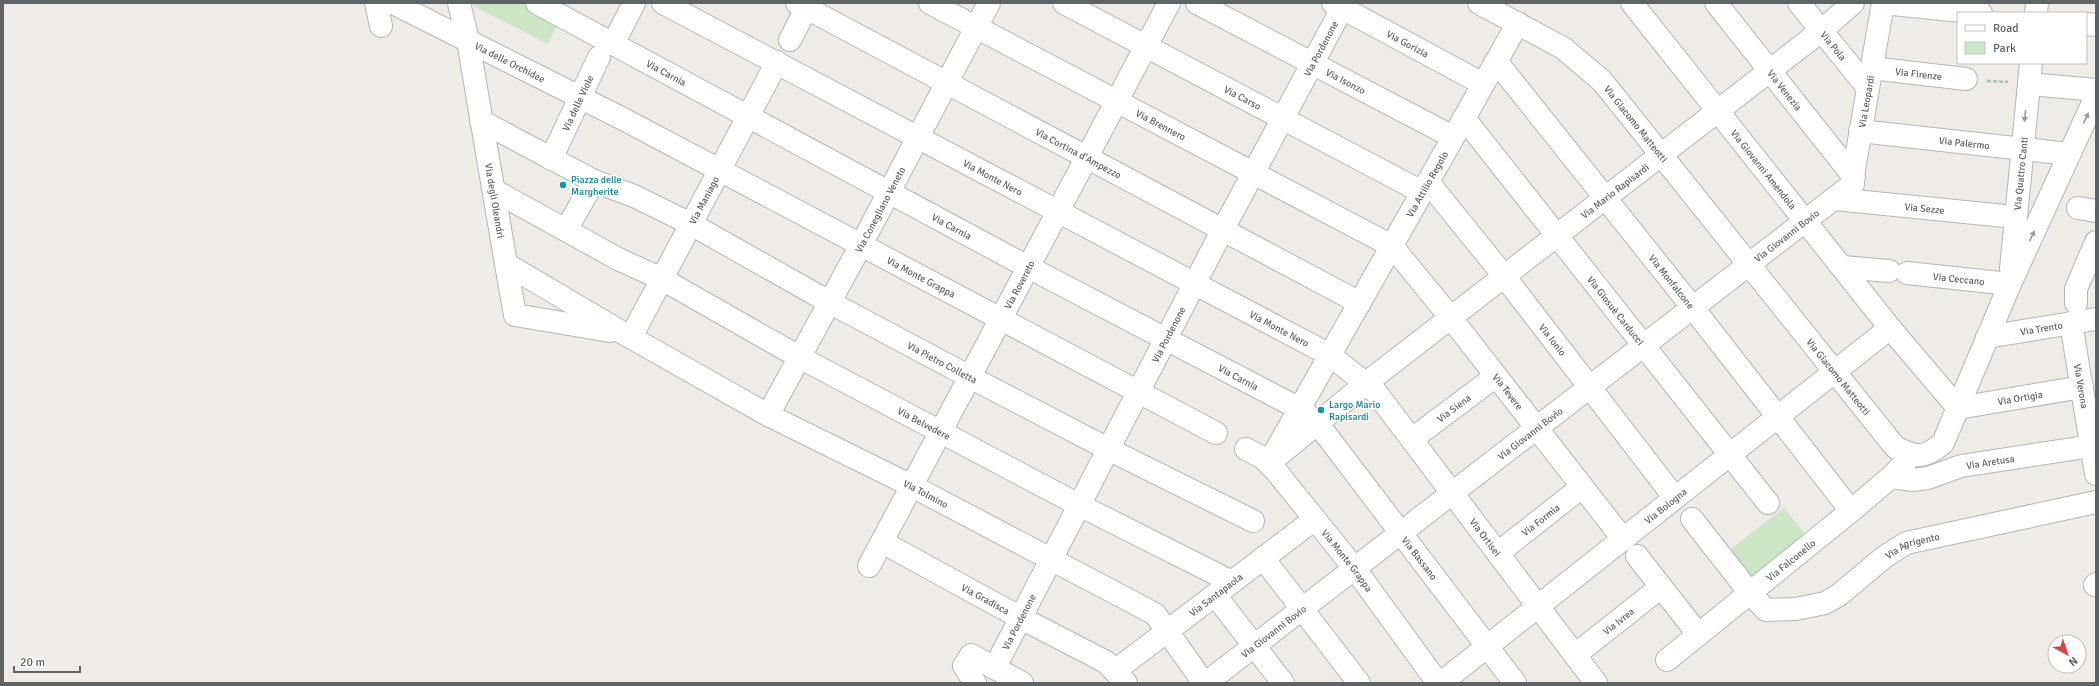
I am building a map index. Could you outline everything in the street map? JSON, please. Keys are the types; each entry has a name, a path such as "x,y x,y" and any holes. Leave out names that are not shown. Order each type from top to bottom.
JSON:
{"street":[{"path":"376,3 381,26"},
{"name":"Via delle Orchidee","path":"393,3 627,121"},
{"name":"Via degli Oleandri","path":"458,3 468,41 515,314 627,335"},
{"name":"Via Carnia","path":"537,3 606,51 748,116 1165,340 1296,407 1321,428"},
{"name":"Via delle Viole","path":"553,153 580,97 634,3"},
{"name":"Via Monte Nero","path":"663,3 1194,283 1329,350 1372,383"},
{"name":"Via Brennero","path":"930,3 1392,246"},
{"name":"Via Conegliano Veneto","path":"768,415 861,245 888,191 989,3"},
{"name":"Via Carso","path":"1064,3 1283,118 1425,187"},
{"name":"Via Rovereto","path":"869,566 1169,3"},
{"name":"Via Isonzo","path":"1196,3 1453,137"},
{"name":"Via Giovanni Amendola","path":"1632,3 1806,220 1890,328 1958,408"},
{"name":"Via Venezia","path":"1716,3 1770,70 1848,190"},
{"name":"Via Pola","path":"1799,3 1820,30 1869,78"},
{"name":"Via Mario Rapisardi","path":"1269,463 1321,428 1372,383 1451,318 1770,70 1853,3"},
{"path":"1883,3 1971,12"},
{"name":"Via Leopardi","path":"1848,190 1883,3"},
{"path":"790,40 804,5"},
{"name":"Via Cortina d'Ampezzo","path":"804,5 1222,231 1360,303"},
{"name":"Via Pordenone","path":"995,667 1194,283 1313,63 1340,5"},
{"name":"Via Gorizia","path":"1340,5 1483,84"},
{"name":"Via Giacomo Matteotti","path":"1487,5 1563,48 1602,81 1750,264 1834,373 1895,447 1911,456"},
{"name":"Via Attilio Regolo","path":"1269,463 1296,407 1329,350 1360,303 1518,23"},
{"name":"Via Maniago","path":"627,335 662,279 777,62"},
{"name":"Via Monfalcone","path":"1496,62 1693,308 1846,503"},
{"name":"Via Quattro Canti","path":"2010,284 2015,217 2031,64"},
{"name":"Via Firenze","path":"1869,78 1966,79"},
{"path":"2029,84 2096,90"},
{"path":"1911,456 1930,454 1943,443 2010,284 2096,96"},
{"name":"Via Giosuè Carducci","path":"1464,118 1768,503"},
{"name":"Via Pietro Colletta","path":"481,121 553,153 594,181 634,196 691,224 829,302 970,377 1108,449 1254,521"},
{"name":"Via Monte Grappa","path":"627,121 1216,433"},
{"name":"Via Palermo","path":"1860,131 2069,154"},
{"path":"566,230 594,181"},
{"name":"Via Ionio","path":"1425,187 1504,276 1675,498"},
{"name":"Via Sezze","path":"1848,190 2015,217"},
{"name":"Via Giovanni Bovio","path":"1205,683 1255,646 1806,220 1848,190"},
{"name":"Via Belvedere","path":"495,191 618,259 662,279 799,358 1079,505 1232,582"},
{"name":"Via Verona","path":"2096,242 2076,289 2074,313 2082,387 2096,474"},
{"name":"Via Tevere","path":"1392,246 1451,318 1623,539"},
{"path":"506,264 627,335"},
{"name":"Via Ceccano","path":"1843,267 2010,284"},
{"name":"Via Trento","path":"1987,337 2074,313 2096,319"},
{"name":"Via Bologna","path":"1441,683 1890,328"},
{"name":"Via Tolmino","path":"627,335 768,415 912,486 1155,614 1166,632 1205,683"},
{"name":"Via Siena","path":"1412,439 1496,376"},
{"name":"Via Ortisei","path":"1372,383 1412,439 1596,683"},
{"name":"Via Ortigia","path":"1958,408 2082,387"},
{"name":"Via Bassano","path":"1321,428 1402,532 1515,683"},
{"name":"Via Aretusa","path":"1891,477 1914,480 1928,478 1961,466 2092,446"},
{"name":"Via Monte Grappa","path":"1246,448 1269,463 1315,519 1438,683"},
{"name":"Via Falconello","path":"1667,660 1891,477 1911,456"},
{"name":"Via Formia","path":"1498,553 1582,487"},
{"name":"Via Agrigento","path":"1750,593 1766,610 1796,609 1825,603 1839,595 1882,558 1906,543 2096,502"},
{"name":"Via Santapaola","path":"1121,676 1166,632 1315,519"},
{"path":"1692,519 1750,593"},
{"name":"Via Gradisca","path":"882,542 1021,618 1106,662 1121,676"},
{"path":"1637,556 1698,634"},
{"path":"1264,558 1359,683"},
{"name":"Via Ivrea","path":"1575,655 1661,587"},
{"path":"1215,595 1283,683"},
{"path":"975,683 964,666 971,655 1022,683"}],"path":[{"path":"1966,79 2029,84"}],"green space":[{"path":"467,3 523,3 558,23 548,44"},
{"path":"1784,508 1806,535 1757,576 1748,576 1728,551"}],"place":[{"name":"Piazza delle Margherite","path":"563,185"},
{"name":"Largo Mario Rapisardi","path":"1321,410"}]}
